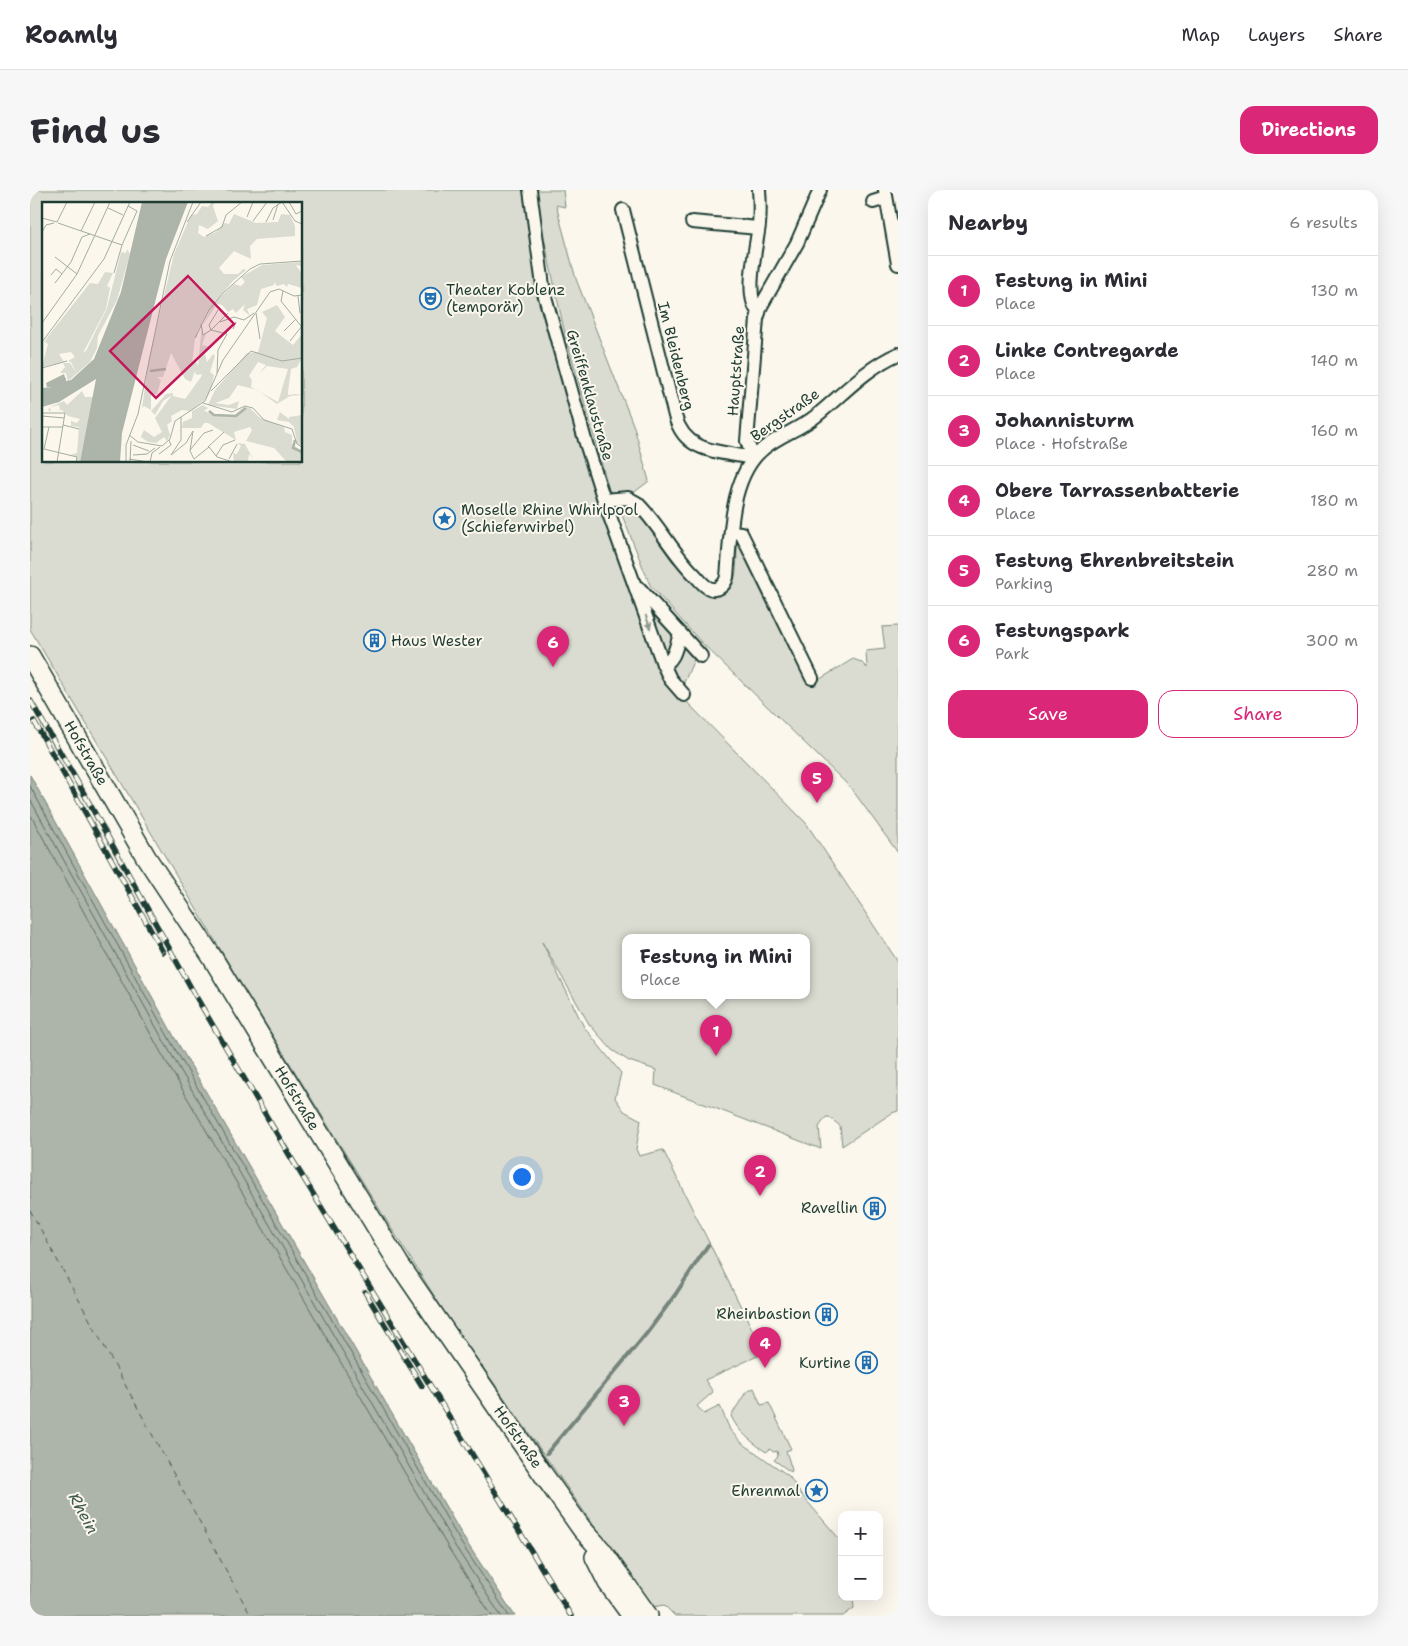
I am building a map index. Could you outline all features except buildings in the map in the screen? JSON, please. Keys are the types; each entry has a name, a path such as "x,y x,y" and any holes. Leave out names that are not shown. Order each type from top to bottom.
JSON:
{"main road":[{"name":"Hofstraße","path":"30,656 146,857 212,958 368,1214 471,1370 582,1528 602,1551 648,1616"},
{"name":"Hofstraße","path":"582,1528 597,1562 612,1589 632,1616"}],"street":[{"name":"Greiffenklaustraße","path":"530,190 544,293 604,500 663,664 670,680 684,695"},
{"name":"Hauptstraße","path":"753,458 748,441 755,328 759,312 754,305 752,276 758,228 759,190"},
{"path":"759,312 797,242 820,190"},
{"path":"881,197 898,264"},
{"name":"Im Bleidenberg","path":"623,210 675,416 682,433 699,447 753,458"},
{"path":"692,222 758,228"},
{"name":"Bergstraße","path":"604,500 628,498 637,503 684,564 709,588 716,589 726,583 734,508 747,468 753,458 766,446 800,427 815,416 871,370 898,354"},
{"path":"732,532 741,533 812,678"},
{"name":"Greiffenklaustraße","path":"632,576 646,597 701,656"},
{"path":"663,664 668,663 672,658 680,634"}],"shaded area":[{"path":"30,190 526,190 541,294 630,586 695,657 679,694 806,823 898,962 898,1111 842,1146 840,1126 829,1117 826,1117 819,1127 821,1149 655,1085 656,1070 629,1061 612,1050 589,1024 542,942 584,1027 621,1073 615,1098 624,1111 641,1120 636,1149 639,1156 663,1150 764,1353 705,1380 713,1392 697,1406 704,1414 720,1406 730,1430 742,1443 789,1476 800,1493 838,1537 838,1601 853,1601 854,1608 843,1616 675,1616 664,1605 653,1607 646,1600 449,1319 238,979 30,629"},
{"path":"535,190 563,190 565,207 556,205 576,279 634,427 649,481 632,494 613,493 609,490 565,334"},
{"path":"629,507 639,514 672,561 707,595 718,596 726,593 732,586 735,578 737,537 760,581 770,607 812,684 853,659 861,662 867,668 866,651 885,649 882,627 898,626 898,853 851,788 701,642 650,585 620,510"},
{"path":"754,1388 761,1405 769,1403 791,1449 786,1451 791,1472 774,1460 778,1456 777,1451 773,1452 770,1449 766,1452 741,1432 731,1416 746,1392"}],"water":[{"name":"Rhein","path":"30,775 176,1040 465,1540 515,1616 30,1616"}],"waterway":[{"path":"547,1453 647,1333 708,1245"}],"ferry route":[{"path":"30,1210 251,1616"}],"railway":[{"path":"30,700 195,995 290,1156 571,1616"},
{"path":"34,721 163,952"},
{"path":"365,1292 422,1386"}],"place":[{"name":"Theater Koblenz (temporär)","path":"430,299"},
{"name":"Moselle Rhine Whirlpool (Schieferwirbel)","path":"445,519"},
{"name":"Haus Wester","path":"375,641"},
{"name":"Festungspark","path":"553,667"},
{"name":"Festung Ehrenbreitstein","path":"817,803"},
{"name":"Festung in Mini","path":"716,1056"},
{"name":"Linke Contregarde","path":"760,1196"},
{"name":"Ravellin","path":"874,1208"},
{"name":"Rheinbastion","path":"827,1314"},
{"name":"Kurtine","path":"867,1363"},
{"name":"Obere Tarrassenbatterie","path":"765,1368"},
{"name":"Johannisturm","path":"624,1426"},
{"name":"Ehrenmal","path":"816,1491"}]}
